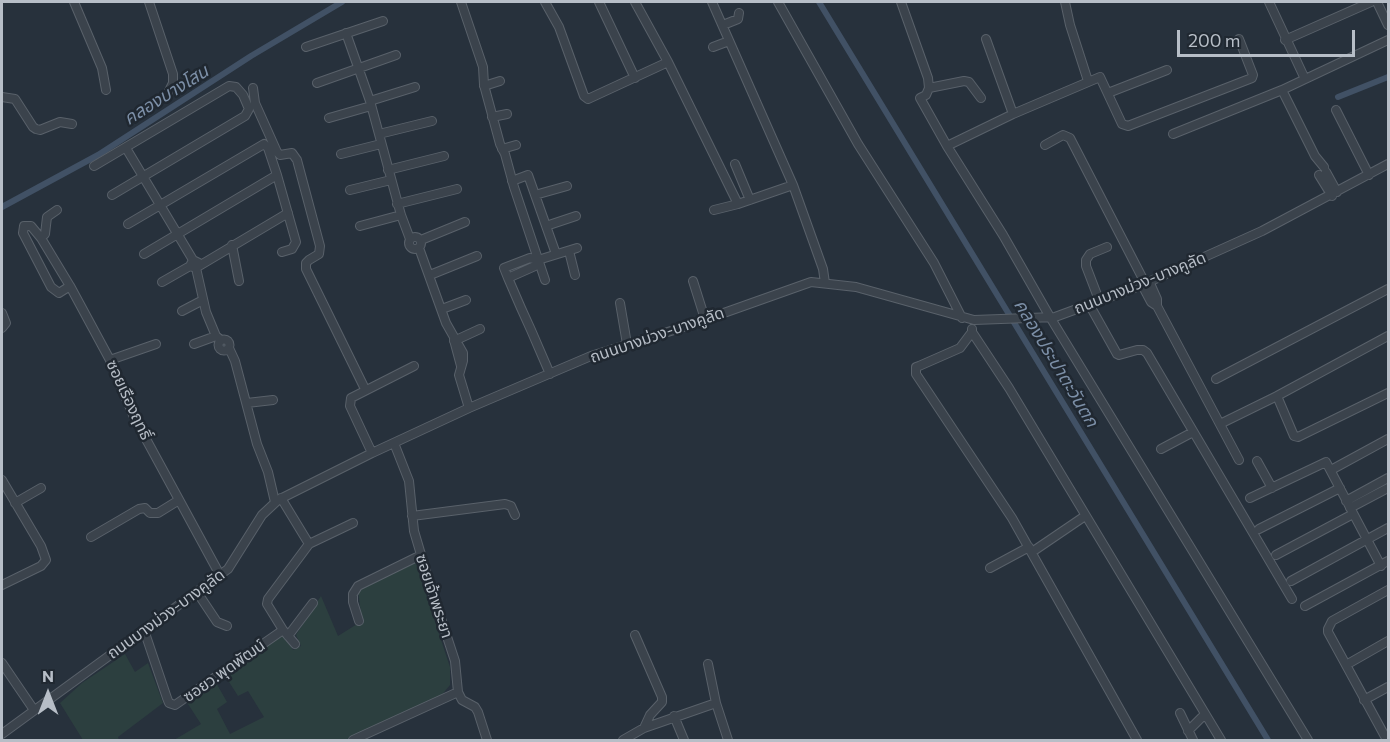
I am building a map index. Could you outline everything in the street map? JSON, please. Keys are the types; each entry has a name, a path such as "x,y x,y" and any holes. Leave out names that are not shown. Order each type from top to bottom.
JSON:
{"street":[{"path":"74,2 102,68 106,90"},
{"path":"149,2 173,74 173,83 168,93"},
{"path":"461,2 483,67 484,86 492,117 544,280"},
{"path":"544,2 566,44 586,98 593,98 668,62"},
{"path":"600,2 635,78"},
{"path":"635,2 668,62 738,204"},
{"path":"712,2 793,185 823,269 825,283"},
{"path":"778,2 858,144 934,263 962,318"},
{"path":"901,2 927,74 929,88 920,98 1003,235 1048,318 1308,741"},
{"path":"1065,2 1088,81"},
{"path":"1285,40 1371,2"},
{"path":"1377,2 1389,26"},
{"path":"1272,3 1285,40 1305,79"},
{"path":"723,25 739,18 739,14"},
{"path":"306,47 383,21"},
{"path":"346,33 370,103 410,240 416,237 420,244 446,323 463,353 460,380 469,408"},
{"path":"987,39 1013,114"},
{"path":"947,146 1013,114 1088,81 1101,78 1122,124 1128,126 1251,79 1253,75 1239,39"},
{"path":"714,47 729,40"},
{"path":"1173,134 1282,90 1389,40"},
{"path":"318,83 396,55"},
{"path":"1108,93 1167,70"},
{"path":"484,86 500,81"},
{"path":"929,88 964,81 969,82 981,98"},
{"path":"94,166 229,86 236,87 243,94 249,109 245,116 112,195"},
{"path":"329,118 415,87"},
{"path":"253,88 255,103 277,153 292,153 297,160 320,246 319,254 306,263 306,269 365,389"},
{"path":"1282,90 1334,194"},
{"path":"2,97 15,99 33,128 40,130 60,122 72,124"},
{"path":"1336,110 1369,175"},
{"path":"492,117 507,114"},
{"path":"379,134 432,122"},
{"path":"1045,145 1064,135 1070,138 1145,283 1151,302 1157,306 1239,460"},
{"path":"341,154 381,144"},
{"path":"128,224 261,145 267,145 288,213 295,245 292,249 282,252"},
{"path":"502,149 516,145"},
{"path":"126,148 195,265 203,300 219,345 222,350 229,348 235,361 257,444 278,500 309,544"},
{"path":"388,170 444,156"},
{"path":"735,164 750,200"},
{"name":"ถนนบางม่วง-บางคูลัด","path":"2,732 220,576 228,569 262,515 278,500 469,408 591,356 705,320 803,284 825,283 856,287 962,318 978,320 1048,318 1145,283 1262,231 1389,164"},
{"path":"144,254 277,175"},
{"path":"512,180 528,176 556,254"},
{"path":"350,190 391,180"},
{"path":"714,210 793,185"},
{"path":"535,195 567,186"},
{"path":"398,204 457,189"},
{"path":"41,238 45,234 47,217 57,210"},
{"path":"162,282 288,213"},
{"path":"360,226 401,215"},
{"path":"546,226 576,216"},
{"path":"420,244 465,222"},
{"name":"ซอยเรืองฤทธิ์","path":"70,286 59,293 51,287 23,233 24,226 28,225 33,228 41,238 70,286 110,360 134,417 220,576"},
{"path":"232,245 239,281"},
{"path":"1099,300 1086,260 1090,254 1107,247"},
{"path":"550,374 504,268 530,258 538,260 573,249 575,275"},
{"path":"430,275 477,256"},
{"path":"508,278 535,266 538,260"},
{"path":"693,281 705,320"},
{"path":"1216,379 1389,289"},
{"path":"182,311 203,300"},
{"path":"442,309 466,300"},
{"path":"620,303 627,344"},
{"path":"1089,304 1099,326 1118,355 1137,350 1147,353 1292,599"},
{"path":"2,313 6,323 2,328"},
{"path":"978,320 960,348 919,366 915,371 920,383 1012,518 1137,741"},
{"path":"455,338 480,329"},
{"path":"972,332 1009,388 1221,741"},
{"path":"1221,424 1389,336"},
{"path":"194,344 218,338"},
{"path":"110,360 156,344"},
{"path":"372,453 350,406 351,398 414,366"},
{"path":"1277,396 1294,436 1298,437 1389,393"},
{"path":"247,403 273,400"},
{"path":"1161,449 1193,432"},
{"path":"1331,470 1389,440"},
{"name":"ซอยเจ้าพระยา","path":"394,443 409,481 412,516 421,555 455,661 458,692"},
{"path":"1257,461 1272,488"},
{"path":"1250,498 1324,462 1331,470 1367,540 1385,564 1305,606"},
{"path":"1276,555 1350,508 1389,478"},
{"path":"2,480 41,546 46,560 42,566 2,585"},
{"path":"15,503 41,488"},
{"path":"1259,529 1340,488"},
{"path":"1350,508 1389,488"},
{"path":"91,537 139,509 144,508 150,513 158,513 179,500"},
{"path":"412,516 505,504 511,506 515,515"},
{"path":"990,568 1031,550 1085,516"},
{"path":"295,644 267,604 268,599 309,544 353,523"},
{"path":"1291,581 1389,528"},
{"path":"359,621 353,602 355,589 421,555"},
{"path":"1387,739 1328,633 1330,623 1389,590"},
{"path":"197,592 217,622 227,626"},
{"path":"286,633 313,603"},
{"name":"ซอยว.พุดพัฒน์","path":"144,630 169,703 175,705 286,633"},
{"path":"635,635 662,697 662,702 650,715 644,728"},
{"path":"1346,665 1389,642"},
{"path":"2,663 34,710"},
{"path":"708,664 716,703 728,741"},
{"path":"1364,700 1389,687"},
{"path":"353,741 458,692 462,700 475,707 478,712 487,741"},
{"path":"623,741 644,728 716,703"},
{"path":"1180,713 1193,741"},
{"path":"1188,730 1205,714"},
{"path":"674,716 684,741"}],"shaded area":[{"path":"415,561 450,667 450,685 440,697 345,740 174,740 201,724 186,701 215,681 227,702 217,709 230,734 264,717 248,691 238,696 224,674 283,634 293,650 301,646 296,635 321,596 338,636 362,621 358,591"},
{"path":"125,654 135,672 148,663 163,703 118,737 119,740 83,740 60,703 82,683"}],"waterway":[{"name":"คลองบางโสน","path":"2,207 98,155 251,56 342,2"},
{"name":"คลองประปาตะวันตก","path":"819,2 1268,740"},
{"path":"1338,97 1388,77"}]}
